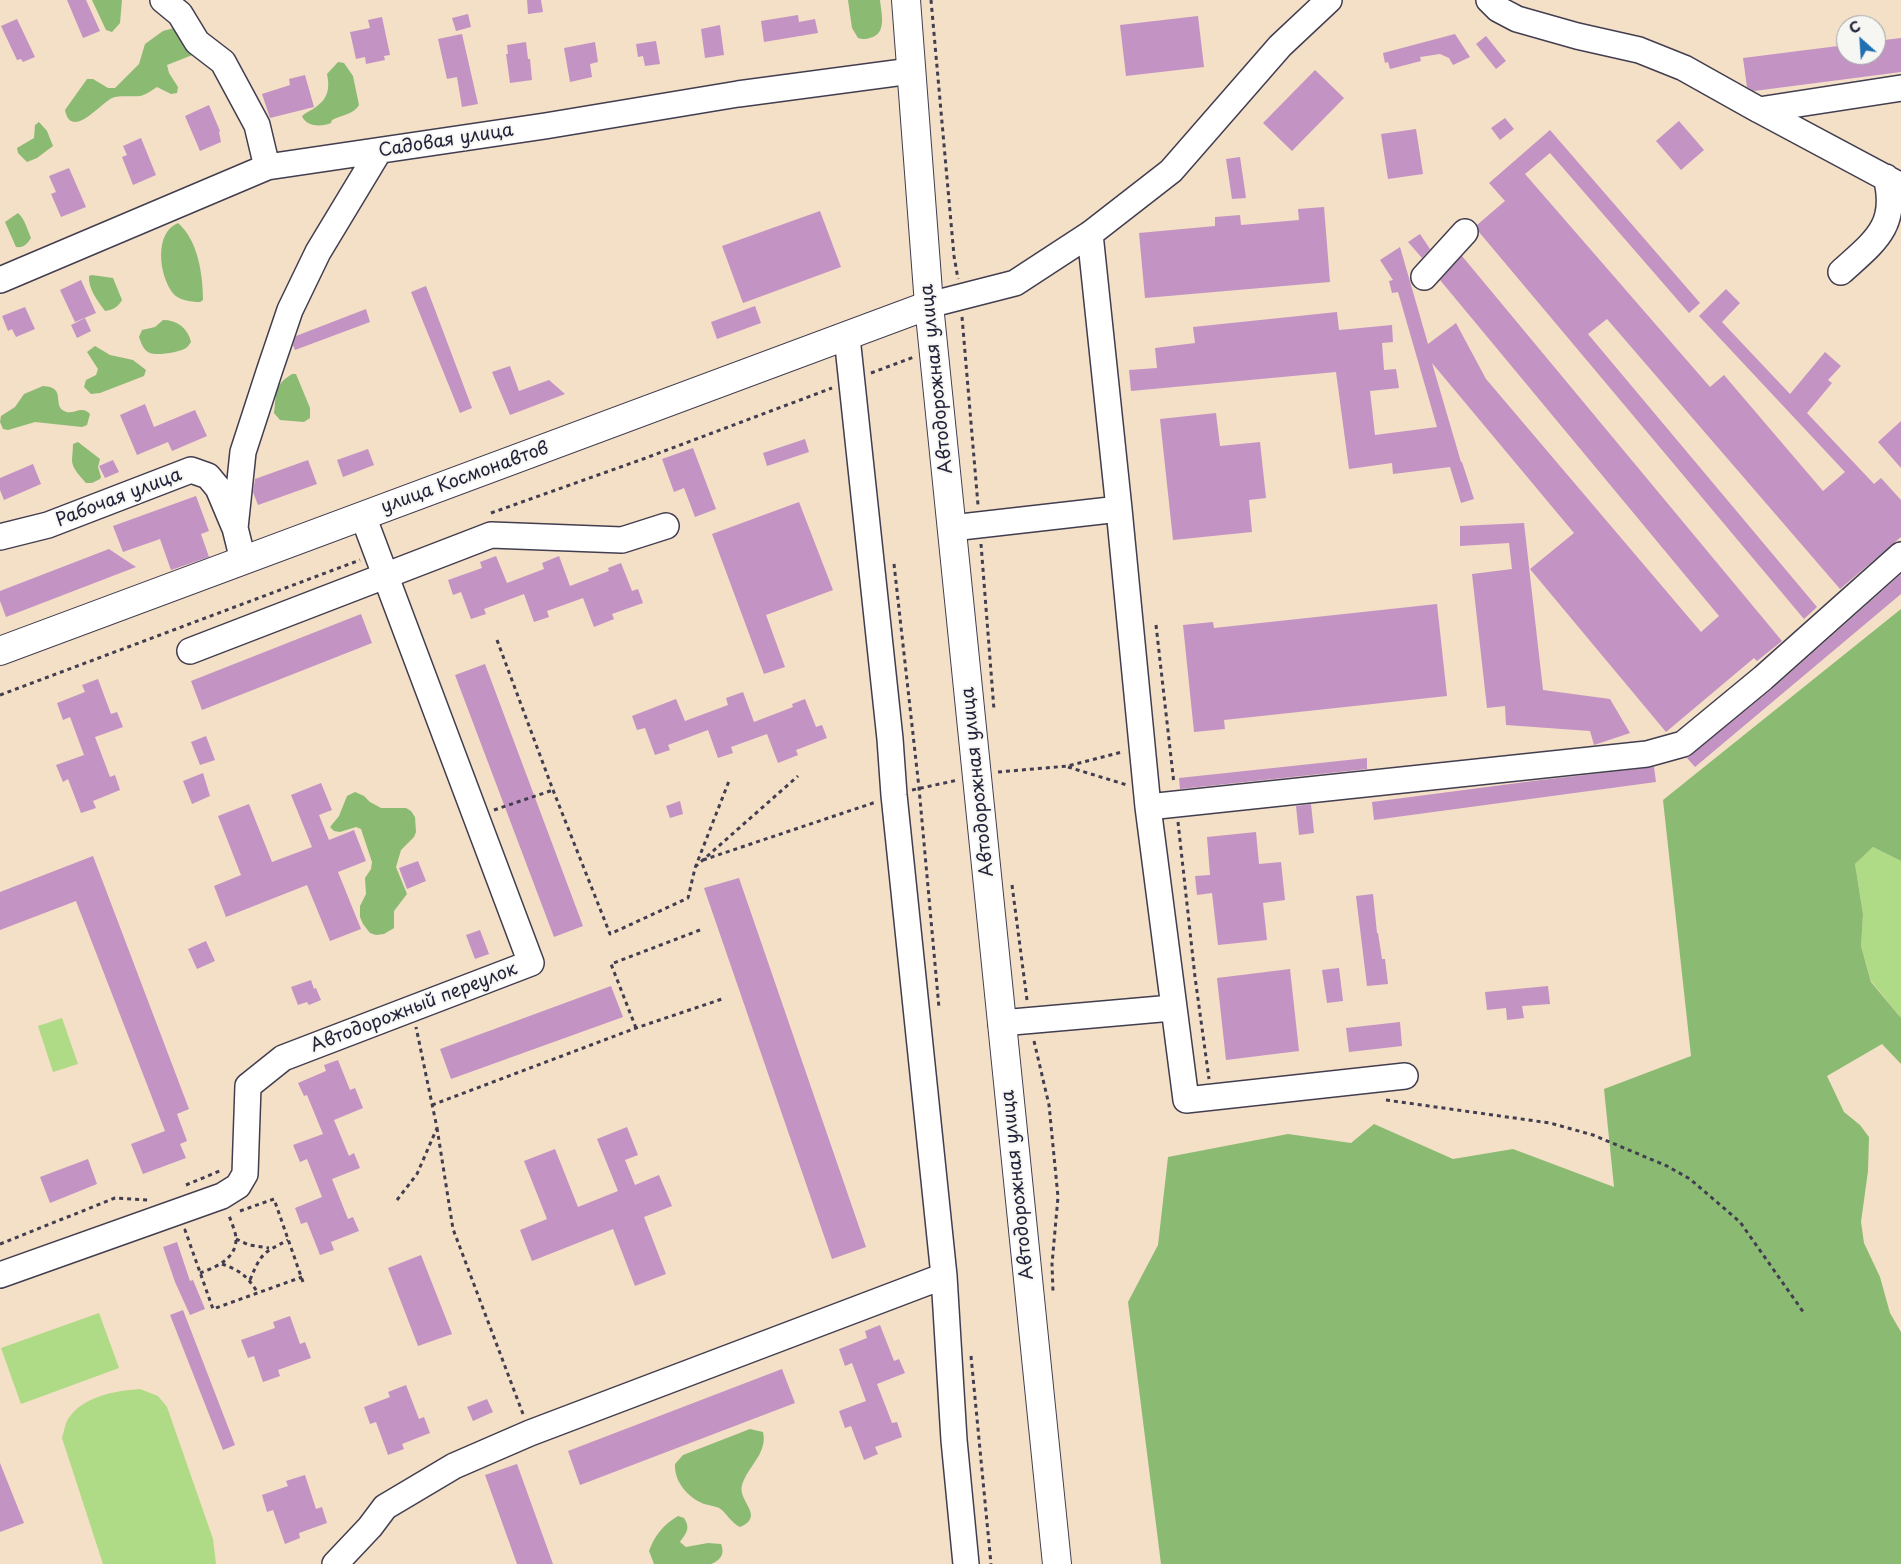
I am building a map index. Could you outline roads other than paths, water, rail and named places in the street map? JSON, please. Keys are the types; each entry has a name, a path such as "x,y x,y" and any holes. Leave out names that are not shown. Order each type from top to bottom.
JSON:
{"main road":[{"name":"Автодорожная улица","path":"906,0 929,305 952,528 992,776 1001,1023 1057,1564"},
{"name":"улица Космонавтов","path":"0,651 929,305"}],"street":[{"path":"163,0 180,14 197,42 223,62 256,126 267,166"},
{"path":"929,305 1015,283 1090,234 1171,171 1280,46 1329,0"},
{"path":"1489,0 1498,9 1517,19 1577,36 1639,50 1684,68 1893,182 1889,214 1881,230 1867,248 1840,272"},
{"name":"Садовая улица","path":"0,280 267,166 379,152 738,94 911,71"},
{"path":"1759,110 1901,88"},
{"path":"243,560 235,528 243,452 290,310 318,252 379,152"},
{"path":"1424,277 1465,232"},
{"path":"1090,234 1147,799 1172,1008 1186,1100 1405,1076"},
{"path":"847,336 890,738 894,796 944,1276 954,1440 966,1564"},
{"name":"Рабочая улица","path":"0,537 48,525 191,470 208,476 218,488 235,528"},
{"path":"952,528 1119,509"},
{"name":"Автодорожный переулок","path":"0,1276 222,1196 238,1186 245,1174 248,1086 282,1058 386,1028 522,978 531,963 363,516"},
{"path":"190,651 491,535 622,540 666,526"},
{"path":"1147,799 1176,804 1647,754 1683,744 1763,678 1901,555"},
{"path":"1001,1023 1172,1008"},
{"path":"335,1564 370,1527 385,1507 454,1466 530,1433 944,1276"}]}
